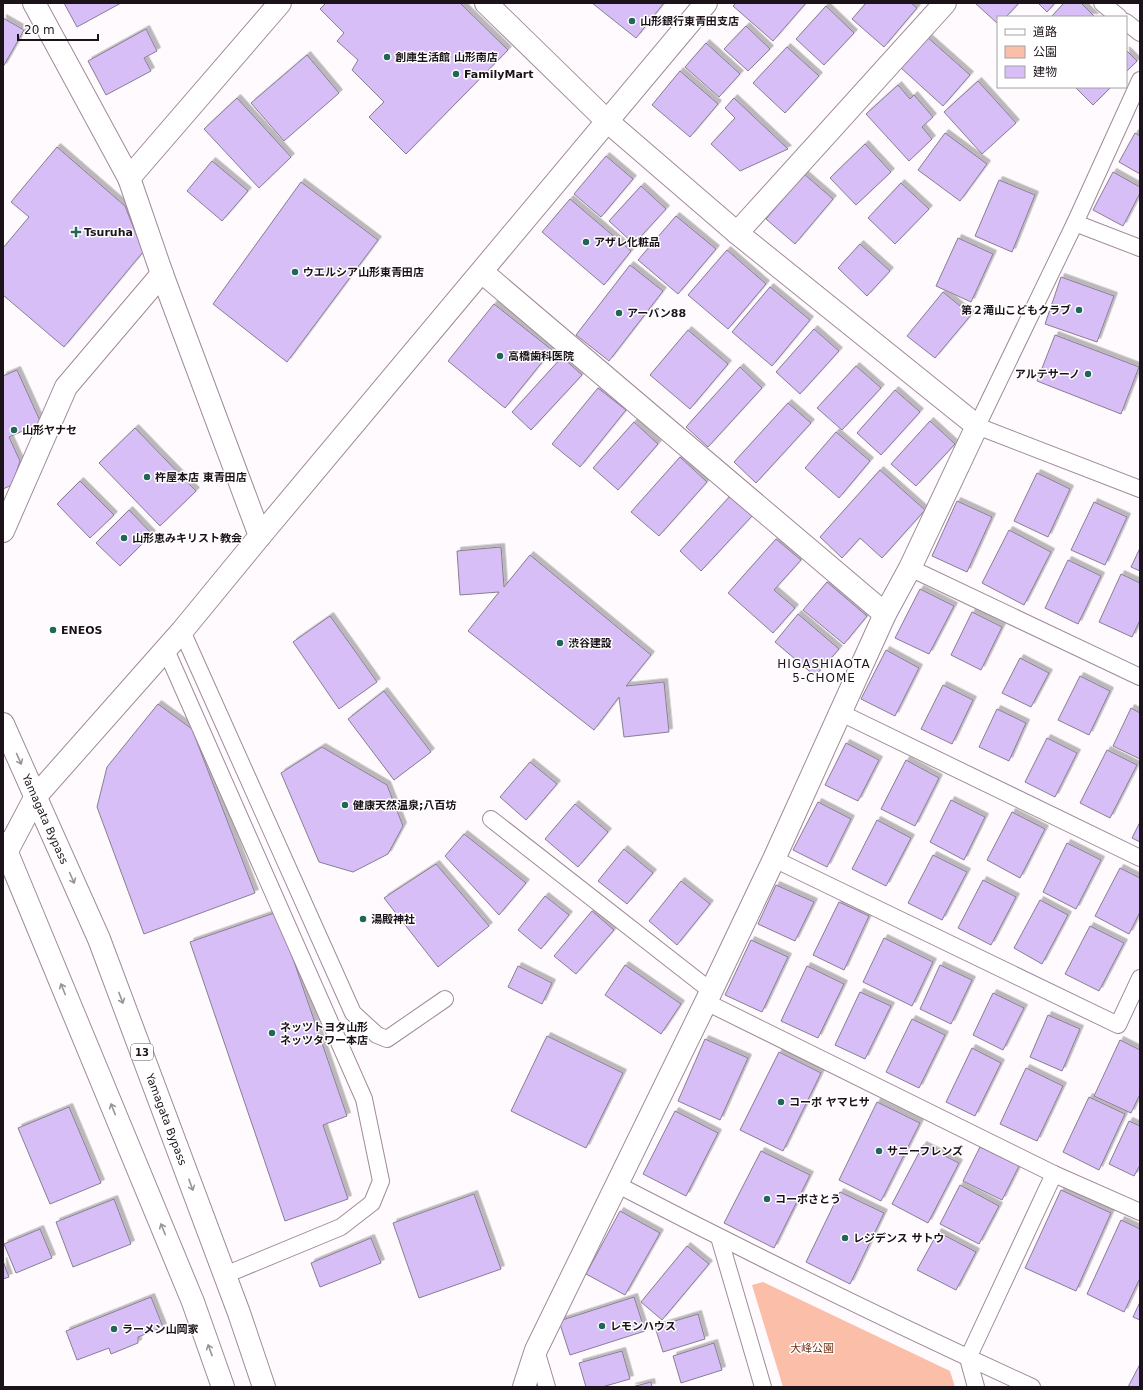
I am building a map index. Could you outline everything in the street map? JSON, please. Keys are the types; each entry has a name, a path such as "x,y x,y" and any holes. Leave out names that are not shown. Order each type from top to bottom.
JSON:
{"main road":[{"path":"34,3 129,178 162,274 260,536"},
{"path":"129,178 280,3"},
{"path":"486,3 607,120 738,233 977,426 910,568 885,614 774,859 536,1350 524,1387"},
{"path":"223,1387 192,1302 4,849 36,796 166,650 706,3"},
{"path":"738,233 945,3"},
{"path":"482,272 885,614"},
{"path":"3,531 66,387 162,274"},
{"name":"Yamagata Bypass","path":"3,724 99,939 225,1275 264,1387"}],"lane":[{"path":"1102,3 1118,16"},
{"path":"1127,23 1140,34"},
{"path":"1140,80 1075,223 977,426 1140,488"},
{"path":"1075,223 1140,248"},
{"path":"910,568 1140,677"},
{"path":"182,631 353,1013 377,1036 387,1039 445,999"},
{"path":"166,650 364,1099 381,1181 372,1203 341,1227 225,1275"},
{"path":"841,713 1140,858"},
{"path":"491,819 708,996 1054,1174 1140,1212"},
{"path":"774,859 1118,1026 1140,978"},
{"path":"976,1387 968,1358 1054,1174"},
{"path":"616,1184 719,1238 968,1358 1032,1387"},
{"path":"719,1238 763,1387"},
{"path":"536,1350 547,1387"}],"green space":[{"name":"大峰公園","path":"763,1282 950,1371 955,1387 783,1387 752,1285"}],"building":[{"path":"64,3 121,3 77,27"},
{"path":"326,3 460,3 508,50 406,154 369,117 384,102 352,70 358,60 337,41 344,33 320,9"},
{"name":"山形銀行東青田支店","path":"592,3 664,3 636,38"},
{"path":"736,3 806,3 773,41 733,6"},
{"path":"866,3 911,3 917,8 884,47 852,19"},
{"path":"975,3 1019,3 1007,16 997,16 997,23"},
{"path":"1038,3 1055,3 1047,12"},
{"path":"1064,3 1081,3 1094,16 1052,16"},
{"path":"826,6 854,33 824,65 796,39"},
{"path":"3,18 24,30 3,67"},
{"path":"746,26 770,49 748,71 724,49"},
{"path":"146,29 157,51 144,58 151,71 106,95 88,61"},
{"path":"926,36 970,75 943,106 900,67"},
{"path":"706,43 740,74 719,97 685,67"},
{"path":"787,47 819,76 785,113 753,83"},
{"path":"1127,51 1137,61 1127,71"},
{"path":"307,55 339,93 284,141 251,103"},
{"path":"680,71 718,104 690,137 652,105"},
{"path":"978,81 1016,123 982,154 944,112"},
{"path":"898,85 910,99 914,95 933,117 922,127 932,139 909,161 866,114"},
{"path":"1076,88 1110,88 1093,105"},
{"path":"237,98 291,157 259,188 204,129"},
{"path":"734,98 788,149 740,171 711,144 735,118 725,108"},
{"path":"945,133 987,164 960,201 918,170"},
{"path":"1135,133 1140,136 1140,174 1119,162"},
{"path":"865,144 891,172 856,205 830,178"},
{"name":"Tsuruha","path":"57,147 125,206 143,252 64,347 3,295 3,248 29,217 11,202"},
{"path":"606,156 633,179 601,217 574,194"},
{"path":"212,161 248,191 222,221 187,191"},
{"path":"1113,172 1140,187 1140,193 1123,226 1093,210"},
{"path":"804,174 833,199 795,244 766,219"},
{"path":"999,180 1035,195 1012,252 975,236"},
{"name":"ウエルシア山形東青田店","path":"301,182 378,240 287,362 213,304"},
{"path":"901,183 929,209 895,244 868,218"},
{"path":"641,186 666,209 634,244 609,221"},
{"name":"アザレ化粧品","path":"570,199 631,251 604,285 542,232"},
{"path":"676,216 716,249 678,294 638,260"},
{"path":"958,238 993,254 971,302 936,286"},
{"path":"860,244 890,271 867,296 838,268"},
{"path":"727,250 766,284 728,329 688,295"},
{"name":"アーバン88","path":"630,265 663,291 609,361 576,335"},
{"name":"第２滝山こどもクラブ","path":"1061,277 1114,296 1097,342 1045,324"},
{"path":"770,287 810,320 772,366 732,332"},
{"path":"943,292 971,315 935,358 907,336"},
{"name":"高橋歯科医院","path":"494,304 552,350 505,408 448,361"},
{"path":"814,329 839,351 800,394 776,372"},
{"path":"688,330 728,364 690,409 650,375"},
{"name":"アルテサーノ","path":"1055,335 1139,367 1121,414 1037,381"},
{"path":"562,357 582,375 531,430 512,412"},
{"path":"856,366 881,388 842,430 817,408"},
{"path":"740,367 762,388 708,447 686,427"},
{"name":"山形ヤナセ","path":"17,370 41,423 9,437 20,461 12,485 3,489 3,376"},
{"path":"598,388 626,410 580,467 552,444"},
{"path":"895,390 920,412 881,455 857,433"},
{"path":"788,403 811,423 756,483 734,462"},
{"path":"930,421 955,444 916,486 891,464"},
{"path":"634,422 658,444 618,490 593,468"},
{"name":"杵屋本店 東青田店","path":"135,428 196,491 160,526 99,463"},
{"path":"836,432 870,461 839,498 805,468"},
{"path":"680,457 707,482 659,536 631,512"},
{"path":"880,470 925,510 882,558 860,538 842,558 820,537"},
{"path":"1037,473 1070,489 1048,537 1014,521"},
{"path":"80,481 114,515 90,538 57,504"},
{"path":"730,496 752,516 701,571 680,551"},
{"path":"957,501 992,517 967,572 932,556"},
{"path":"1094,502 1127,517 1105,565 1071,550"},
{"name":"山形恵みキリスト教会","path":"129,510 152,534 120,566 96,543"},
{"path":"1009,530 1051,552 1024,605 982,583"},
{"path":"776,539 801,560 774,590 795,608 773,633 728,593"},
{"name":"渋谷建設","path":"501,547 504,587 530,555 651,655 626,686 664,682 669,732 624,737 619,697 594,730 468,631 499,592 460,595 457,551"},
{"path":"1140,548 1140,571 1131,567"},
{"path":"1068,560 1101,576 1078,624 1045,608"},
{"path":"1121,574 1140,583 1140,620 1132,637 1099,622"},
{"path":"827,582 867,616 844,644 803,610"},
{"path":"920,589 954,606 929,654 895,638"},
{"path":"972,612 1002,627 981,670 951,655"},
{"path":"798,614 839,649 815,676 775,642"},
{"path":"330,616 377,682 339,709 293,642"},
{"path":"886,650 919,668 895,716 861,699"},
{"path":"1020,658 1049,673 1031,707 1002,693"},
{"path":"1080,676 1110,691 1089,735 1058,720"},
{"path":"943,685 973,700 952,744 921,729"},
{"path":"384,691 431,752 394,780 348,719"},
{"path":"158,704 192,729 255,893 144,934 97,807 107,767"},
{"path":"1131,708 1140,713 1140,759 1113,746"},
{"path":"997,709 1026,723 1009,761 979,747"},
{"path":"1047,738 1077,753 1055,797 1025,782"},
{"path":"846,743 879,760 858,801 825,785"},
{"name":"健康天然温泉;八百坊","path":"322,747 387,785 403,826 388,854 353,872 319,862 281,773"},
{"path":"1107,750 1137,765 1110,818 1080,803"},
{"path":"906,760 939,778 915,826 881,809"},
{"path":"530,762 557,784 526,820 500,797"},
{"path":"951,800 985,817 964,860 930,842"},
{"path":"818,802 851,819 827,867 793,850"},
{"path":"575,804 608,832 578,867 545,839"},
{"path":"1012,812 1045,829 1020,878 987,860"},
{"path":"877,820 911,838 886,886 852,869"},
{"path":"1140,822 1140,842 1132,838"},
{"path":"464,834 526,883 499,915 445,856"},
{"path":"1067,843 1101,860 1076,909 1043,892"},
{"path":"624,849 653,873 627,904 598,881"},
{"path":"933,855 967,872 942,920 908,903"},
{"path":"436,864 489,926 438,967 384,898"},
{"path":"1120,868 1140,878 1140,912 1129,934 1095,916"},
{"path":"983,880 1016,897 991,945 958,928"},
{"path":"681,881 710,904 677,945 649,921"},
{"path":"776,885 814,902 795,941 758,924"},
{"path":"545,896 569,915 541,949 518,930"},
{"path":"1040,900 1068,915 1042,964 1014,948"},
{"path":"839,902 869,916 844,970 813,955"},
{"path":"592,911 614,930 576,974 554,956"},
{"path":"277,912 347,1116 323,1125 348,1199 285,1221 190,942"},
{"path":"1090,926 1124,943 1099,991 1065,974"},
{"path":"884,938 933,962 912,1006 863,982"},
{"path":"751,940 788,957 762,1012 725,995"},
{"path":"625,965 681,1004 661,1034 605,995"},
{"path":"940,965 972,980 951,1024 920,1009"},
{"path":"518,966 552,983 542,1004 508,987"},
{"path":"807,966 844,984 818,1038 781,1021"},
{"path":"860,992 891,1006 865,1059 835,1045"},
{"path":"993,993 1024,1008 1003,1050 973,1035"},
{"path":"1048,1015 1080,1029 1062,1071 1030,1057"},
{"path":"912,1019 945,1035 919,1088 886,1072"},
{"path":"547,1036 623,1073 586,1148 511,1111"},
{"path":"705,1039 748,1058 720,1120 678,1101"},
{"path":"1120,1040 1140,1050 1140,1094 1131,1113 1094,1096"},
{"path":"972,1048 1001,1063 975,1116 946,1102"},
{"name":"コーポ ヤマヒサ","path":"779,1052 821,1073 783,1151 740,1130"},
{"path":"1026,1068 1063,1086 1037,1141 1000,1124"},
{"path":"1089,1097 1125,1114 1099,1170 1063,1152"},
{"name":"サニーフレンズ","path":"877,1102 920,1123 881,1201 839,1180"},
{"path":"69,1107 101,1183 50,1204 18,1128"},
{"path":"675,1111 718,1133 686,1196 643,1174"},
{"path":"1129,1121 1140,1126 1140,1165 1134,1176 1109,1164"},
{"path":"923,1145 959,1163 928,1223 892,1204"},
{"path":"980,1147 1019,1166 1002,1200 963,1181"},
{"name":"コーポさとう","path":"761,1151 810,1175 774,1248 724,1223"},
{"path":"960,1185 999,1206 979,1244 940,1224"},
{"path":"1061,1190 1111,1213 1076,1291 1025,1268"},
{"name":"レジデンス サトウ","path":"840,1192 884,1213 850,1284 806,1262"},
{"path":"474,1194 501,1269 419,1298 393,1223"},
{"path":"114,1199 131,1244 73,1267 56,1222"},
{"path":"620,1211 660,1233 625,1295 586,1274"},
{"path":"1121,1220 1140,1229 1140,1278 1124,1312 1087,1294"},
{"path":"40,1229 52,1258 16,1273 4,1244"},
{"path":"938,1232 976,1252 956,1290 917,1270"},
{"path":"371,1238 381,1263 320,1287 311,1263"},
{"path":"687,1246 709,1264 662,1320 641,1302"},
{"path":"3,1261 9,1277 3,1279"},
{"name":"ラーメン山岡家","path":"151,1297 163,1327 138,1337 138,1343 111,1354 109,1348 77,1360 66,1331"},
{"name":"レモンハウス","path":"634,1297 645,1331 570,1355 559,1321"},
{"path":"1140,1302 1140,1320 1133,1317"},
{"path":"698,1314 705,1339 663,1352 655,1327"},
{"path":"714,1343 722,1370 681,1383 673,1356"},
{"path":"622,1351 630,1379 602,1387 586,1387 579,1363"},
{"path":"1140,1364 1140,1387 1128,1387"},
{"path":"651,1382 652,1387 632,1387"}],"place":[{"name":"山形銀行東青田支店","path":"632,21"},
{"name":"創庫生活館 山形南店","path":"387,57"},
{"name":"FamilyMart","path":"456,74"},
{"name":"Tsuruha","path":"76,232"},
{"name":"アザレ化粧品","path":"586,242"},
{"name":"ウエルシア山形東青田店","path":"295,272"},
{"name":"第２滝山こどもクラブ","path":"1079,310"},
{"name":"アーバン88","path":"619,313"},
{"name":"高橋歯科医院","path":"500,356"},
{"name":"アルテサーノ","path":"1088,374"},
{"name":"山形ヤナセ","path":"14,430"},
{"name":"杵屋本店 東青田店","path":"147,477"},
{"name":"山形恵みキリスト教会","path":"124,538"},
{"name":"ENEOS","path":"53,630"},
{"name":"渋谷建設","path":"560,643"},
{"name":"健康天然温泉;八百坊","path":"345,805"},
{"name":"湯殿神社","path":"363,919"},
{"name":"ネッツトヨタ山形 ネッツタワー本店","path":"272,1033"},
{"name":"コーポ ヤマヒサ","path":"781,1102"},
{"name":"サニーフレンズ","path":"879,1151"},
{"name":"コーポさとう","path":"767,1199"},
{"name":"レジデンス サトウ","path":"845,1238"},
{"name":"レモンハウス","path":"602,1326"},
{"name":"ラーメン山岡家","path":"114,1329"}],"district":[{"name":"HIGASHIAOTA 5-CHOME","path":"824,671"}]}
